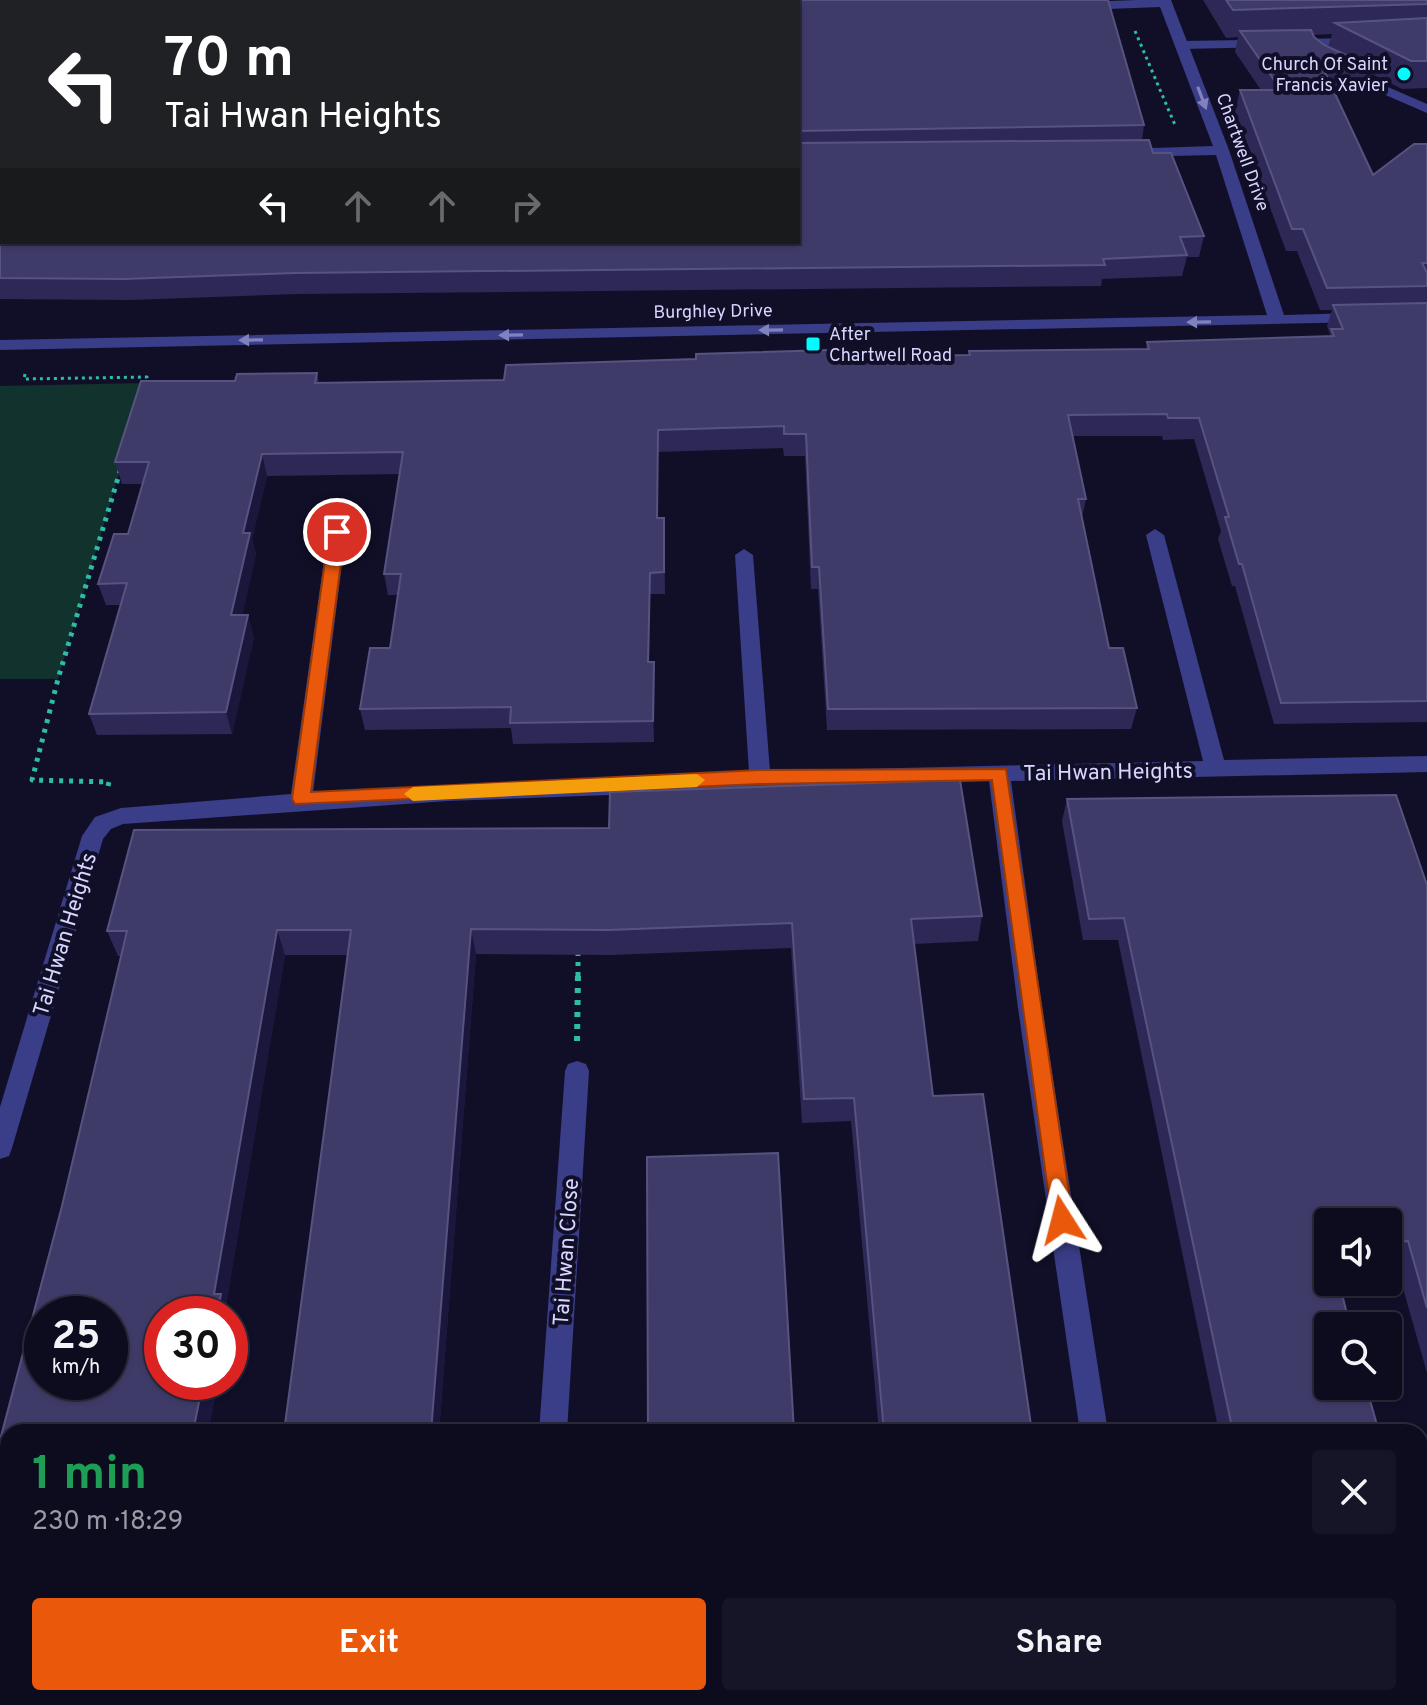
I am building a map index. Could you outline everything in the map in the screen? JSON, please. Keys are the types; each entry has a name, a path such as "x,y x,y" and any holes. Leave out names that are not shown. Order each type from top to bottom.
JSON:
{"street":[{"path":"1070,6 1164,2"},
{"name":"Chartwell Drive","path":"1164,2 1222,150 1277,320"},
{"path":"1183,45 1371,41"},
{"path":"1314,44 1315,53 1324,60 1427,109"},
{"path":"1108,154 1222,150"},
{"name":"Burghley Drive","path":"0,345 1380,318"},
{"path":"301,799 337,532"},
{"name":"Tai Hwan Heights","path":"1155,535 1216,769"},
{"path":"744,555 760,777"},
{"name":"Tai Hwan Heights","path":"0,1148 93,836 103,823 121,816 301,799 760,777 1427,764"},
{"path":"999,774 1030,1008 1093,1424"},
{"name":"Tai Hwan Close","path":"554,1424 577,1071"}],"path":[{"path":"33,345 24,379 147,377 142,397"},
{"path":"103,823 109,782 32,780 58,679 121,466"},
{"path":"577,1071 578,944"}],"green space":[{"path":"146,383 58,679 0,679 0,386"}],"building":[{"path":"800,0 1108,0 1144,125 800,131"},
{"path":"1226,0 1427,0 1427,4 1233,10"},
{"path":"1427,18 1427,61 1411,61 1335,23"},
{"path":"1311,30 1324,45 1374,68 1323,68 1373,175 1414,144 1427,144 1427,263 1422,263 1427,273 1427,286 1327,288 1303,229 1292,229 1240,90 1281,90 1240,31"},
{"path":"1149,140 1153,153 1171,153 1204,236 1180,237 1187,255 1103,259 1105,265 294,273 124,279 0,278 0,244 800,244 800,143"},
{"path":"1427,303 1427,701 1281,703 1199,418 1168,418 1167,414 1068,415 1086,499 1078,499 1109,648 1123,648 1137,708 828,709 819,567 812,567 806,434 784,434 784,426 658,430 657,518 664,518 664,572 650,573 648,662 654,662 653,721 510,723 511,707 360,709 370,648 390,648 401,574 384,574 403,452 262,454 243,533 250,533 231,615 248,615 226,712 89,714 127,583 98,584 114,534 128,534 149,462 115,462 141,381 235,381 237,374 317,373 315,383 504,380 506,365 696,359 696,354 863,349 864,356 970,355 969,351 1149,349 1147,342 1334,336 1331,329 1343,329 1333,305"},
{"path":"960,780 982,916 911,919 933,1096 983,1094 1031,1424 883,1424 854,1098 804,1099 792,923 609,930 471,929 432,1424 285,1424 351,930 277,930 214,1294 221,1296 144,1296 144,1400 199,1400 195,1424 4,1424 24,1349 24,1400 128,1400 128,1296 38,1296 127,931 107,931 134,830 609,828 610,792"},
{"path":"1396,795 1427,885 1427,1308 1408,1241 1402,1241 1402,1208 1314,1208 1314,1296 1342,1296 1346,1312 1314,1312 1314,1400 1370,1400 1377,1424 1231,1424 1124,918 1089,919 1067,799"},
{"path":"778,1153 794,1424 648,1424 647,1157"}],"slow traffic":[{"path":"413,794 697,780"}],"place":[{"name":"Church Of Saint Francis Xavier","path":"1404,74"},
{"name":"After Chartwell Road","path":"813,344"}],"route":[{"path":"337,532 301,799 760,777 999,774 1062,1220"}]}
